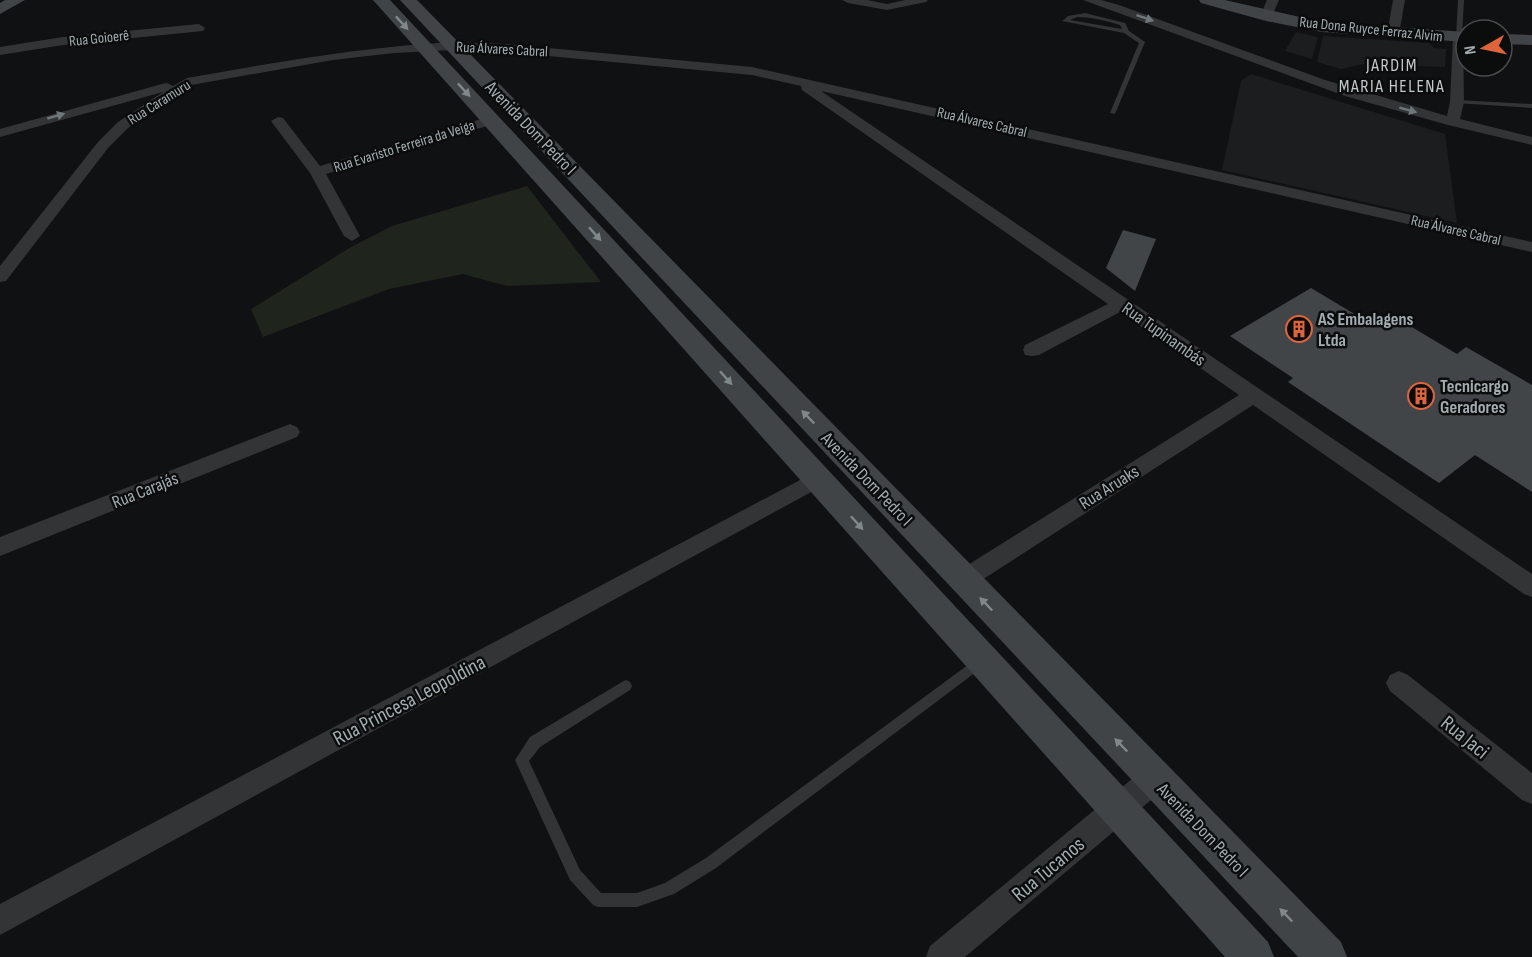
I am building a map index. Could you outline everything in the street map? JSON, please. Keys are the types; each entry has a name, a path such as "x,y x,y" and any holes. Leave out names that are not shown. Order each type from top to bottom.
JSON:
{"street":[{"path":"0,9 17,0"},
{"name":"Avenida Dom Pedro I","path":"381,0 1253,957"},
{"name":"Avenida Dom Pedro I","path":"408,0 1326,957"},
{"path":"848,0 887,7 922,0"},
{"path":"1089,0 1165,25 1291,73 1453,122 1532,141"},
{"name":"Rua Dona Ruyce Ferraz Alvim","path":"1207,0 1266,16 1322,27 1393,34 1454,37"},
{"path":"1266,16 1273,0"},
{"path":"1393,34 1399,0"},
{"name":"Rua Goioerê","path":"0,51 63,41 199,28"},
{"path":"1514,39 1532,40"},
{"name":"Rua Álvares Cabral","path":"424,47 506,48 752,71 1532,247"},
{"name":"Rua Caramuru","path":"0,276 103,145 123,125 187,82 333,56 424,47"},
{"path":"1453,122 1459,78"},
{"name":"Rua Tupinambás","path":"797,80 1532,587"},
{"path":"0,133 187,82"},
{"name":"Rua Evaristo Ferreira da Veiga","path":"317,172 492,120"},
{"path":"278,121 317,172 352,236"},
{"path":"1032,350 1122,304"},
{"path":"697,346 726,332"},
{"name":"Rua Aruaks","path":"963,579 1254,395"},
{"name":"Rua Carajás","path":"0,547 290,432"},
{"name":"Rua Princesa Leopoldina","path":"0,920 817,479"},
{"name":"Rua Jaci","path":"1399,683 1532,790"},
{"name":"Rua Tucanos","path":"941,957 1154,779"}],"lane":[{"path":"1461,0 1461,18"},
{"path":"1113,113 1142,42 1126,32 1065,21 1068,17 1081,15 1123,24 1126,32"},
{"path":"1457,102 1532,106"},
{"path":"626,686 535,742 522,760 575,875 598,900 636,900 669,889 711,863 982,660"}],"shaded area":[{"path":"1296,32 1318,37 1312,59 1285,51"},
{"path":"1323,36 1429,43 1434,48 1446,49 1445,67 1364,64 1341,69 1317,62"},
{"path":"1251,74 1445,134 1457,223 1222,170 1241,81"},
{"path":"527,186 601,282 507,286 463,274 389,289 263,337 251,309 351,247 392,226"}],"building":[{"path":"1123,230 1156,239 1135,291 1106,268"},
{"name":"Tecnicargo Geradores","path":"1311,288 1373,325 1390,314 1457,354 1466,347 1532,385 1532,492 1475,455 1439,483 1288,382 1293,378 1230,336"}],"place":[{"name":"AS Embalagens Ltda","path":"1299,329"},
{"name":"Tecnicargo Geradores","path":"1421,396"}],"district":[{"name":"JARDIM MARIA HELENA","path":"1392,76"}]}
